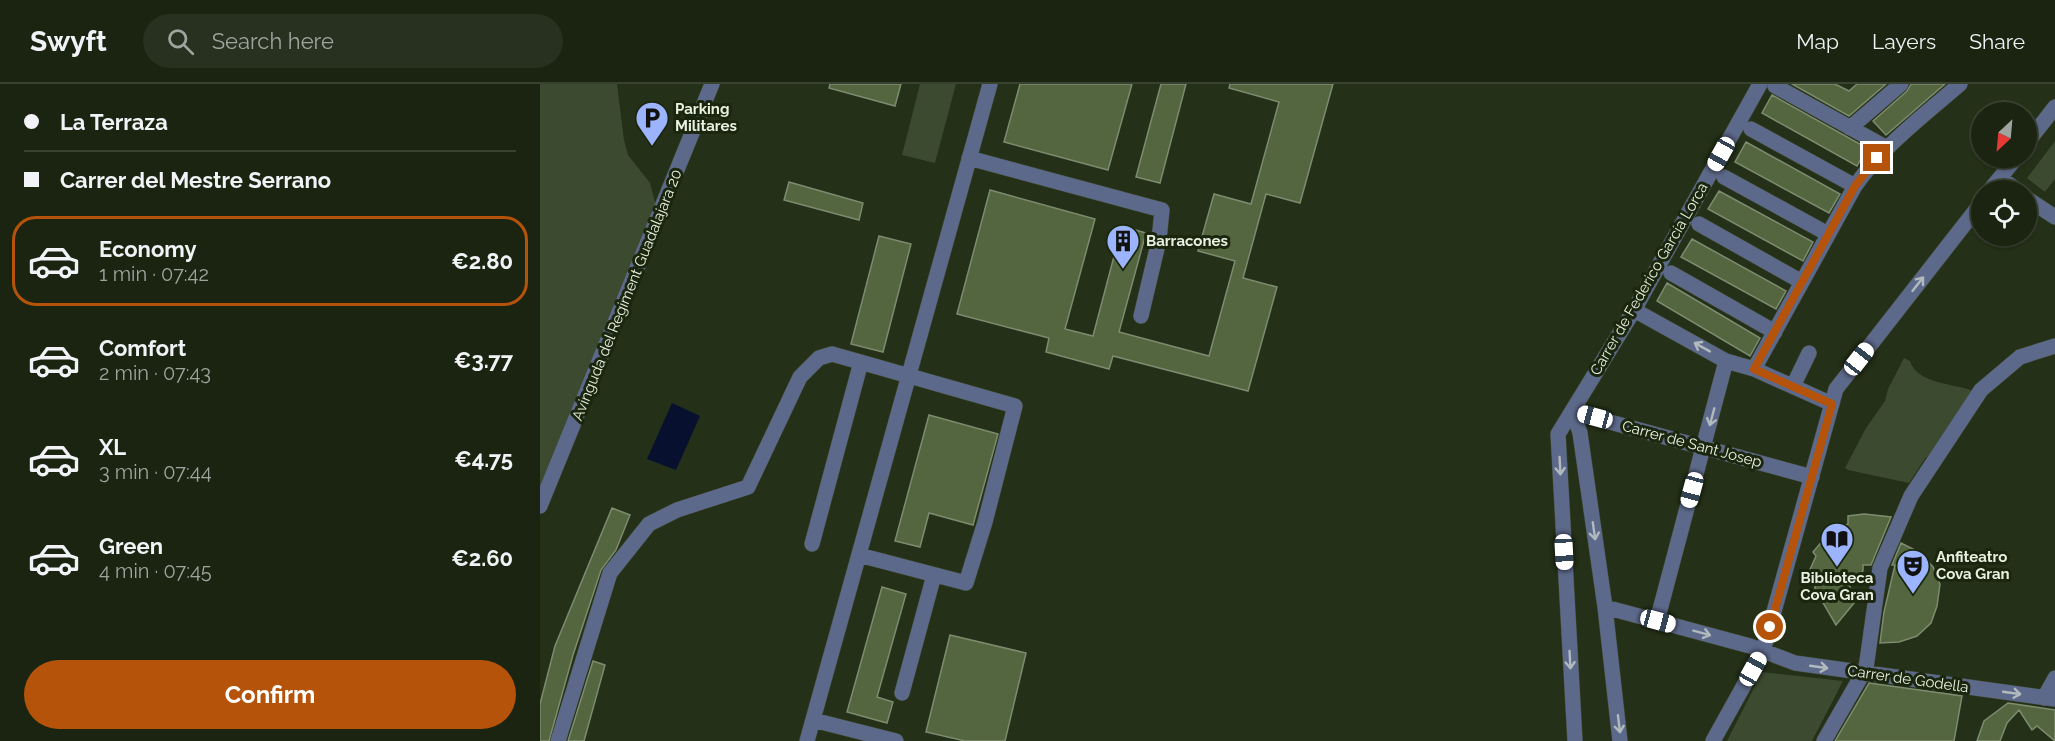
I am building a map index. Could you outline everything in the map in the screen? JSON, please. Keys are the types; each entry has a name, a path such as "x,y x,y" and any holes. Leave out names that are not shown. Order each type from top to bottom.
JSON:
{"street":[{"name":"Avinguda del Regiment Guadalajara 20","path":"540,506 712,84"},
{"path":"807,741 990,84"},
{"path":"1850,128 1901,84"},
{"path":"1768,85 1887,148"},
{"name":"Carrer de Federico García Lorca","path":"1575,741 1558,434 1768,85"},
{"path":"1754,369 1855,186 1867,169 1957,85"},
{"path":"2037,130 2055,107"},
{"path":"1751,129 1855,186"},
{"path":"969,158 1162,210 1159,240 1141,316"},
{"path":"2003,180 2000,178 2008,168"},
{"path":"1724,177 1828,234"},
{"path":"2037,205 2055,217"},
{"path":"1713,741 1763,651 1836,389 1971,216"},
{"path":"1699,224 1802,282"},
{"path":"1671,273 1775,332"},
{"path":"1634,310 1726,361 1754,369 1832,404"},
{"path":"1824,741 1866,668 1880,568 1911,496 1981,390 2020,357 2055,346"},
{"path":"1793,386 1809,353"},
{"path":"558,741 610,573 649,524 677,510 748,487 800,376 819,358 832,354 1015,406 985,522 966,583 859,555"},
{"path":"1658,621 1726,361"},
{"path":"812,543 861,362"},
{"path":"1573,412 1580,433 1605,607 1620,741"},
{"name":"Carrer de Sant Josep","path":"1573,412 1812,477"},
{"path":"902,693 934,575"},
{"name":"Carrer de Godella","path":"1605,607 1763,651 1795,663 2049,699"},
{"path":"2049,699 2055,678"},
{"path":"813,720 896,741"}],"green space":[{"path":"540,84 617,84 628,155 650,183 656,206 540,486"},
{"path":"920,84 956,84 935,163 902,155"},
{"path":"2055,141 2055,179 2045,192 2037,186 2037,180 2027,178 2037,168"},
{"path":"1904,358 1910,361 1920,374 1928,378 1973,391 1909,483 1848,470 1845,468 1866,428 1885,401 1888,389"},
{"path":"1762,672 1843,681 1812,741 1727,741"}],"water":[{"path":"672,403 700,416 676,470 647,459"}],"building":[{"path":"830,84 901,84 895,106 829,88"},
{"path":"1020,84 1132,84 1108,170 1004,142"},
{"path":"1161,84 1186,84 1160,183 1136,177"},
{"path":"1230,84 1333,84 1300,203 1266,194 1243,278 1277,287 1248,391 1113,356 1109,369 1046,352 1049,338 957,314 990,190 1095,219 1065,329 1093,336 1122,226 1146,233 1119,332 1209,356 1235,261 1198,251 1214,194 1251,204 1279,102 1229,88"},
{"path":"1792,84 1835,84 1849,91 1857,84 1886,84 1849,116"},
{"path":"1911,84 1945,84 1886,135 1873,121 1907,91"},
{"path":"1772,95 1867,148 1857,166 1762,113"},
{"path":"1746,142 1840,194 1829,213 1735,162"},
{"path":"789,182 863,203 859,220 784,200"},
{"path":"1719,191 1813,242 1803,261 1708,209"},
{"path":"879,236 911,244 883,352 851,344"},
{"path":"1692,239 1786,291 1776,309 1681,257"},
{"path":"1667,283 1760,338 1750,356 1657,301"},
{"path":"929,415 998,434 973,525 929,513 920,547 895,541"},
{"path":"612,508 630,515 616,550 601,570 573,655 549,741 540,741 540,704 555,646"},
{"name":"Biblioteca Cova Gran","path":"1864,514 1891,517 1871,565 1863,565 1863,571 1849,583 1854,603 1836,625 1822,601 1814,598 1816,576 1808,574 1816,556 1813,552 1829,533 1848,524 1848,516"},
{"name":"Anfiteatro Cova Gran","path":"1901,543 1919,552 1933,567 1940,584 1937,606 1931,623 1917,636 1899,642 1880,643 1884,612 1895,565 1892,565"},
{"path":"882,587 906,594 877,697 893,702 887,723 847,712"},
{"path":"950,635 1026,653 1005,741 965,741 926,732"},
{"path":"593,661 605,665 584,741 568,741"},
{"path":"1869,683 1962,696 1954,741 1835,741"},
{"path":"2008,703 2055,710 2055,741 2037,726 2032,730 2019,710 2007,723 2000,741 1977,741 1984,721"}],"place":[{"name":"Parking Militares","path":"652,147"},
{"name":"Barracones","path":"1123,270"},
{"name":"Biblioteca Cova Gran","path":"1837,568"},
{"name":"Anfiteatro Cova Gran","path":"1913,595"}],"route":[{"path":"1770,627 1832,404 1754,369 1855,186 1877,158"}]}
